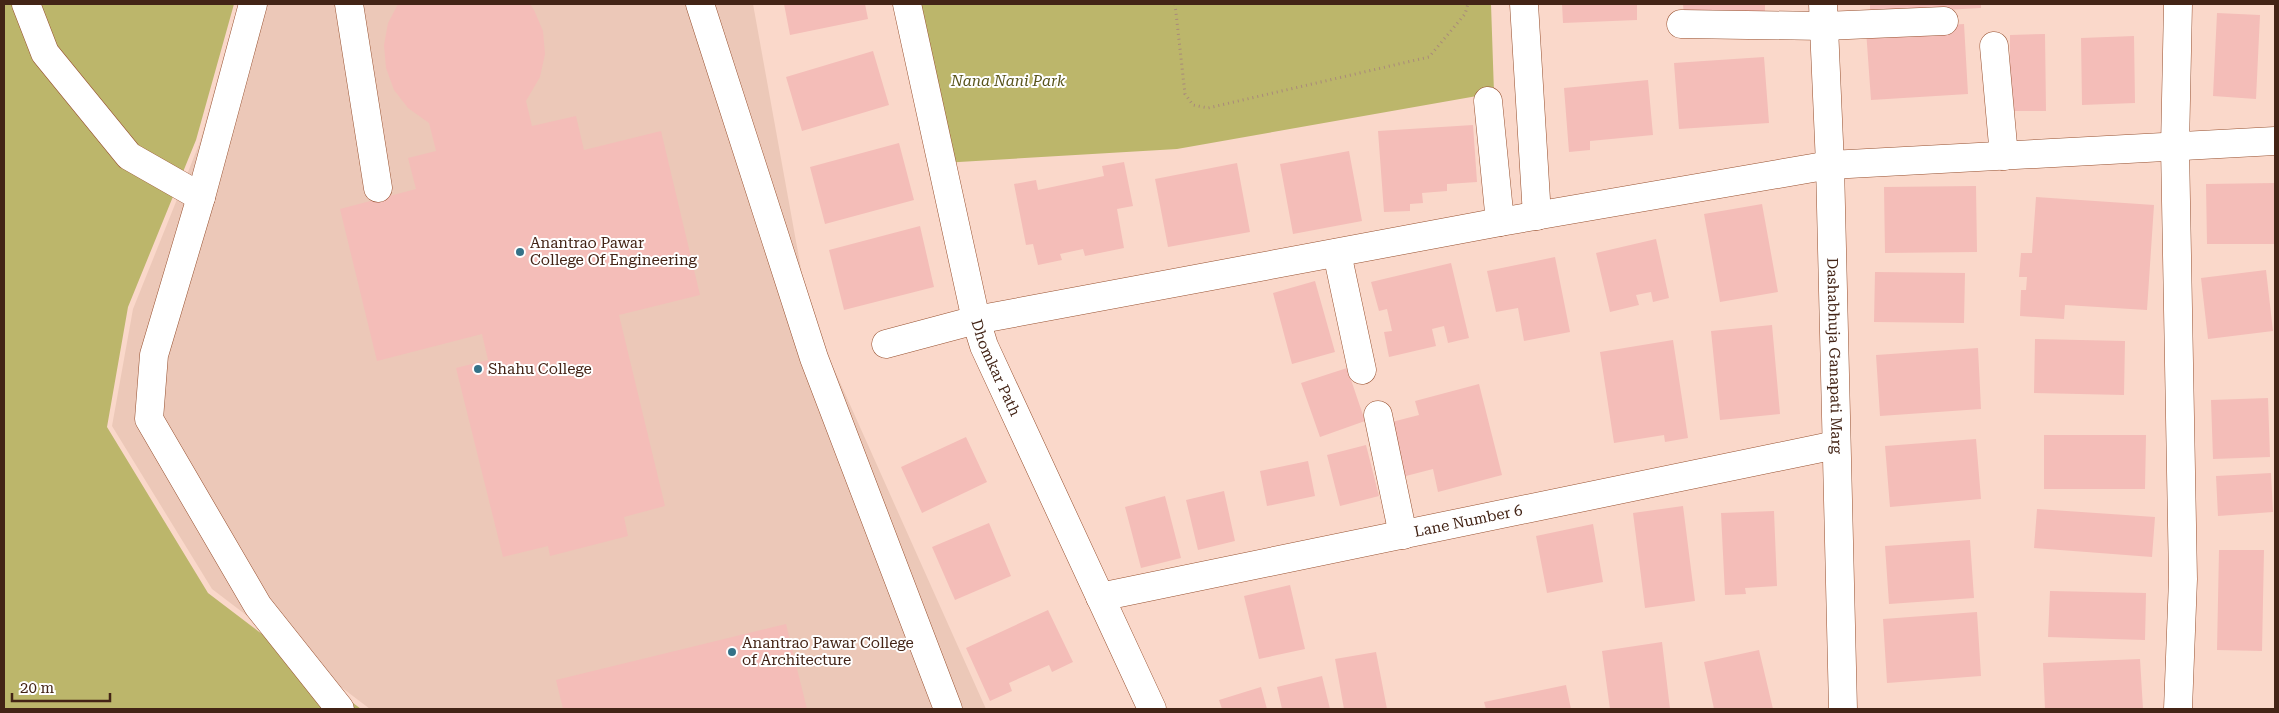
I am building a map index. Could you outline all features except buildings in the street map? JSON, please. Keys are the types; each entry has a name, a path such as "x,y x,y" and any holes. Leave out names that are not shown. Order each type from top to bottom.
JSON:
{"street":[{"path":"26,4 45,53 129,156 201,197"},
{"path":"253,4 201,197 154,355 149,419 258,606 340,709"},
{"path":"349,4 378,188"},
{"path":"700,4 814,358 948,709"},
{"name":"Dhomkar Path","path":"907,4 976,320 984,346 1152,709"},
{"path":"1524,4 1537,216"},
{"path":"2178,4 2175,147 2183,579 2178,709"},
{"path":"1681,24 1823,15 1944,21"},
{"name":"Dashabhuja Ganapati Marg","path":"1823,15 1830,165 1843,709"},
{"path":"1994,46 2004,156"},
{"path":"1488,101 1500,222"},
{"path":"886,344 976,320 1500,222 1830,165 2275,141"},
{"path":"1337,253 1362,370"},
{"path":"1378,414 1403,535"},
{"name":"Lane Number 6","path":"1100,597 1836,446"}],"path":[{"path":"1175,4 1185,94 1193,105 1208,108 1429,57 1465,14 1468,4"}],"shaded area":[{"name":"Shahu College","path":"238,4 753,4 809,313 986,709 370,709 212,589 112,426 133,309 200,142"}],"green space":[{"path":"4,4 234,4 196,140 128,307 107,427 208,593 361,709 4,709"},
{"name":"Nana Nani Park","path":"910,4 1491,4 1494,93 1177,149 942,163"}],"place":[{"name":"Anantrao Pawar College Of Engineering","path":"520,252"},
{"name":"Shahu College","path":"478,369"},
{"name":"Anantrao Pawar College of Architecture","path":"732,652"}]}
